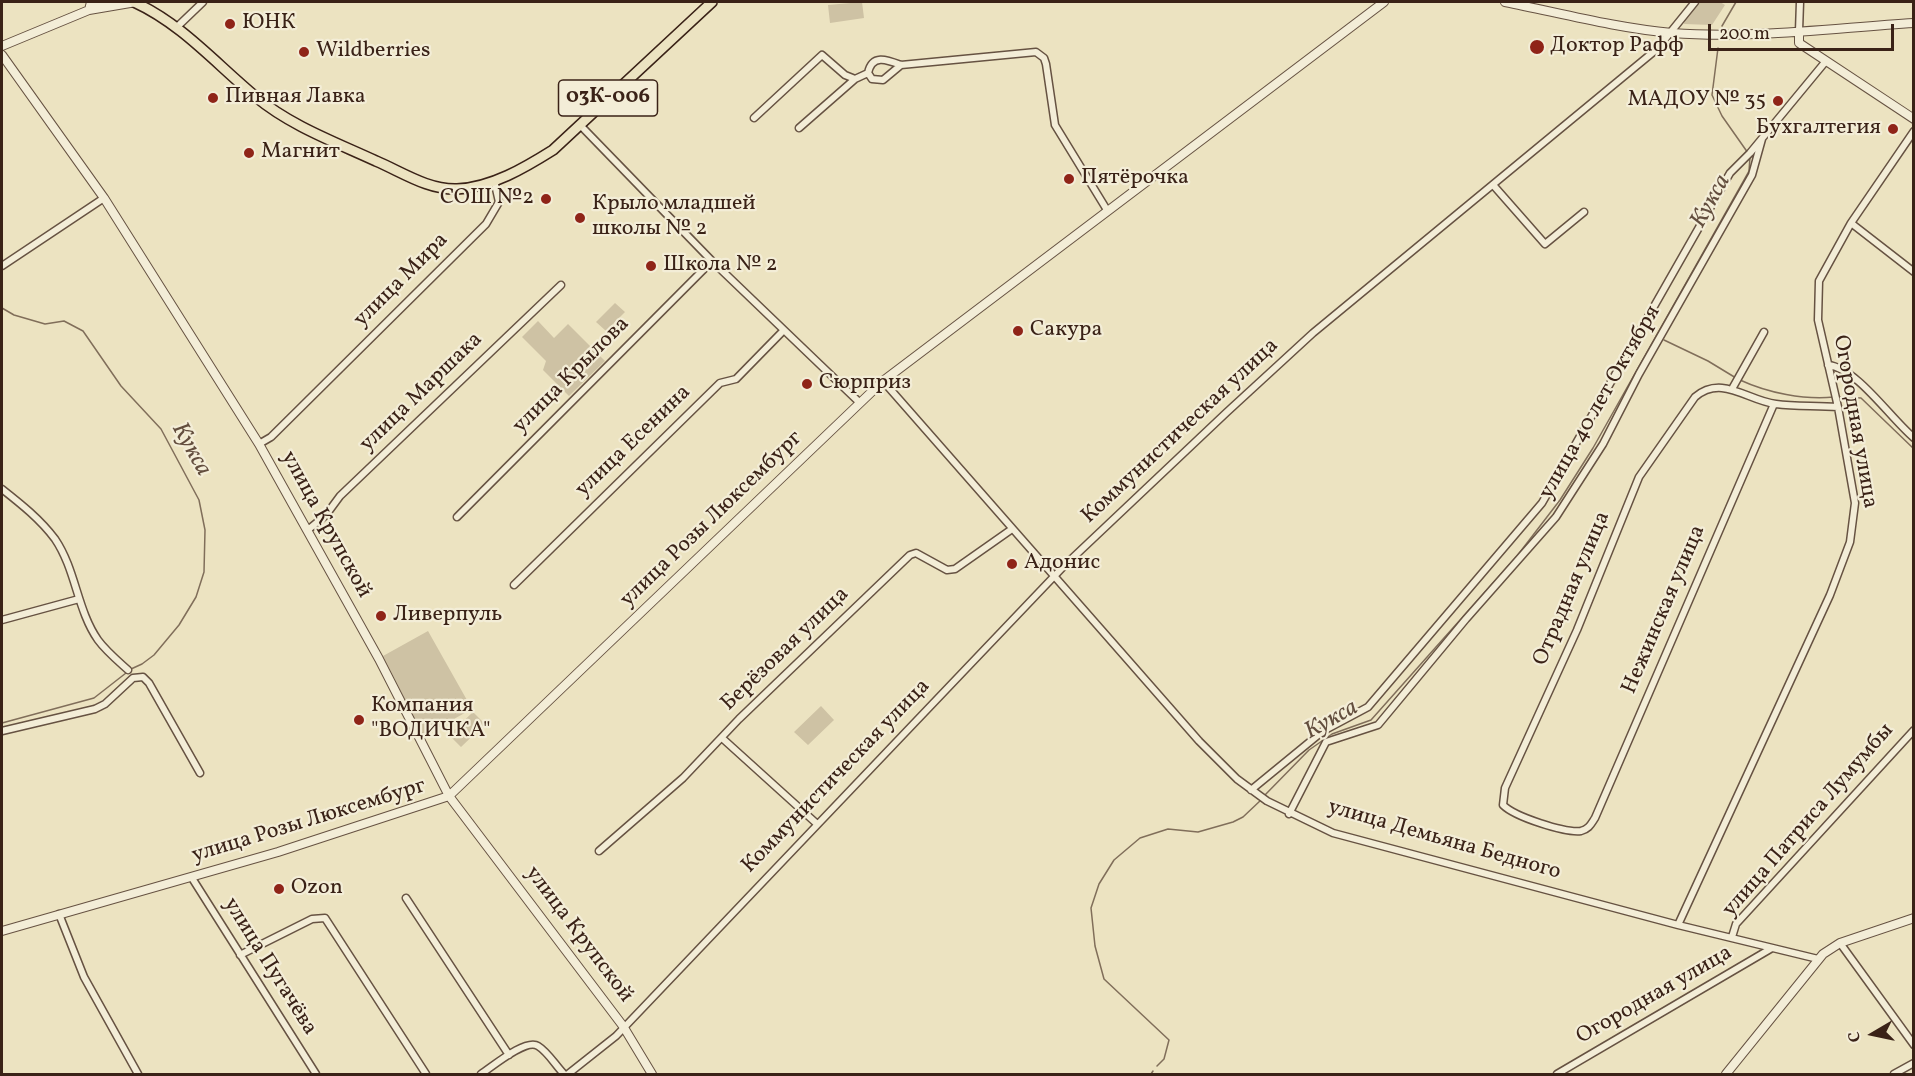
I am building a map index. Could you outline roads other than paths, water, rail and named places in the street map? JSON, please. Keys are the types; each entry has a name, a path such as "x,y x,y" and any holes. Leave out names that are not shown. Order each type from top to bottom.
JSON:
{"main road":[{"name":"03К-006","path":"135,2 178,26 256,97 314,133 425,184 459,189 494,180 524,168 553,150 712,2"}],"street":[{"path":"2,46 103,2"},
{"path":"90,6 135,2"},
{"path":"178,26 203,2"},
{"name":"улица Розы Люксембург","path":"2,931 192,878 449,796 883,381 1107,210 1243,111 1384,2"},
{"path":"1505,2 1618,25 1671,33 1730,35 1914,23"},
{"name":"Коммунистическая улица","path":"566,1074 616,1036 816,823 1055,577 1313,333 1658,49 1695,2"},
{"path":"1800,2 1799,43 1914,120"},
{"path":"901,65 883,81 872,79 868,73 869,67 877,59 883,58 901,65 1029,51 1044,57 1055,125 1107,210"},
{"name":"улица Крупской","path":"2,55 104,198 185,322 259,444 309,529 379,658 449,796 623,1026 652,1074"},
{"path":"754,118 822,55 844,75 855,79"},
{"name":"улица 40 лет Октября","path":"1251,790 1323,731 1368,707 1542,503 1730,173 1748,155 1826,62"},
{"path":"799,128 855,79 868,73"},
{"path":"580,125 712,261 859,402"},
{"name":"Огородная улица","path":"1678,925 1830,595 1850,542 1855,503 1837,404 1818,320 1819,281 1851,223 1914,131"},
{"name":"улица 40 лет Октября","path":"1289,814 1326,742 1378,725 1466,619 1540,538 1556,517 1603,444 1752,176 1763,135"},
{"name":"улица Мира","path":"259,444 279,429 486,224 496,211 499,202 494,180"},
{"path":"1494,186 1545,244 1584,212"},
{"path":"2,266 104,198"},
{"path":"1851,223 1914,272"},
{"name":"улица Крылова","path":"457,517 712,261"},
{"name":"улица Маршака","path":"309,529 326,515 340,496 561,285"},
{"name":"улица Есенина","path":"514,585 720,384 736,379 783,331"},
{"path":"1764,332 1732,389 1774,404 1837,404"},
{"path":"1828,365 1838,366 1859,382 1895,422 1914,438"},
{"name":"улица Демьяна Бедного","path":"883,381 1199,741 1251,790 1267,801 1289,814 1333,833 1678,925 1818,959"},
{"name":"Отрадная улица","path":"1588,828 1580,831 1560,828 1510,812 1503,806 1505,788 1577,630 1639,477 1695,396 1703,390 1732,389"},
{"name":"Нежинская улица","path":"1588,828 1595,818 1774,404"},
{"path":"2,489 39,520 55,540 74,577 79,599 98,640 128,670"},
{"name":"Берёзовая улица","path":"599,851 683,778 738,719 910,555 916,553 947,570 955,568 1012,529"},
{"path":"2,620 79,599"},
{"path":"2,731 95,709 133,678 143,677 149,683 200,773"},
{"name":"улица Патриса Лумумбы","path":"1732,937 1736,924 1914,730"},
{"path":"722,738 816,823"},
{"name":"улица Пугачёва","path":"192,878 316,1074"},
{"path":"406,898 509,1055"},
{"path":"60,914 84,976 138,1074"},
{"path":"240,955 312,919 325,918 426,1074"},
{"path":"1726,1074 1818,959 1840,943 1914,918"},
{"path":"1840,943 1914,1045"},
{"name":"Огородная улица","path":"1557,1074 1772,948"},
{"path":"481,1074 523,1046 531,1044 538,1046 566,1074"},
{"path":"1894,1074 1914,1063"}],"waterway":[{"name":"Кукса","path":"1722,26 1736,2"},
{"name":"Кукса","path":"1718,48 1712,95 1722,116 1748,153"},
{"name":"Кукса","path":"1264,796 1309,750 1332,734 1371,720 1517,556 1560,500 1593,448 1749,171 1750,157"},
{"name":"Кукса","path":"2,308 14,315 45,324 64,321 83,331 121,386 161,429 199,500 205,530 204,572 196,597 179,625 154,655 131,669"},
{"name":"Кукса","path":"1664,340 1708,361 1736,378"},
{"name":"Кукса","path":"1740,380 1762,389 1786,394 1834,397"},
{"name":"Кукса","path":"1839,397 1861,398 1914,449"},
{"name":"Кукса","path":"2,723 94,698 126,673"},
{"name":"Кукса","path":"1157,1066 1164,1059 1169,1040 1104,979 1095,946 1091,908 1099,884 1114,860 1140,838 1168,829 1198,832 1233,822 1243,817 1261,800"}],"place":[{"name":"ЮНК","path":"230,24"},
{"name":"Доктор Рафф","path":"1537,47"},
{"name":"Wildberries","path":"304,52"},
{"name":"Пивная Лавка","path":"213,98"},
{"name":"МАДОУ № 35","path":"1778,101"},
{"name":"Бухгалтегия","path":"1893,129"},
{"name":"Магнит","path":"249,153"},
{"name":"Пятёрочка","path":"1069,179"},
{"name":"СОШ №2","path":"546,199"},
{"name":"Крыло младшей школы № 2","path":"580,218"},
{"name":"Школа № 2","path":"651,266"},
{"name":"Сакура","path":"1018,331"},
{"name":"Сюрприз","path":"807,384"},
{"name":"Адонис","path":"1012,564"},
{"name":"Ливерпуль","path":"381,616"},
{"name":"Компания \"ВОДИЧКА\"","path":"359,720"},
{"name":"Ozon","path":"279,889"}]}
